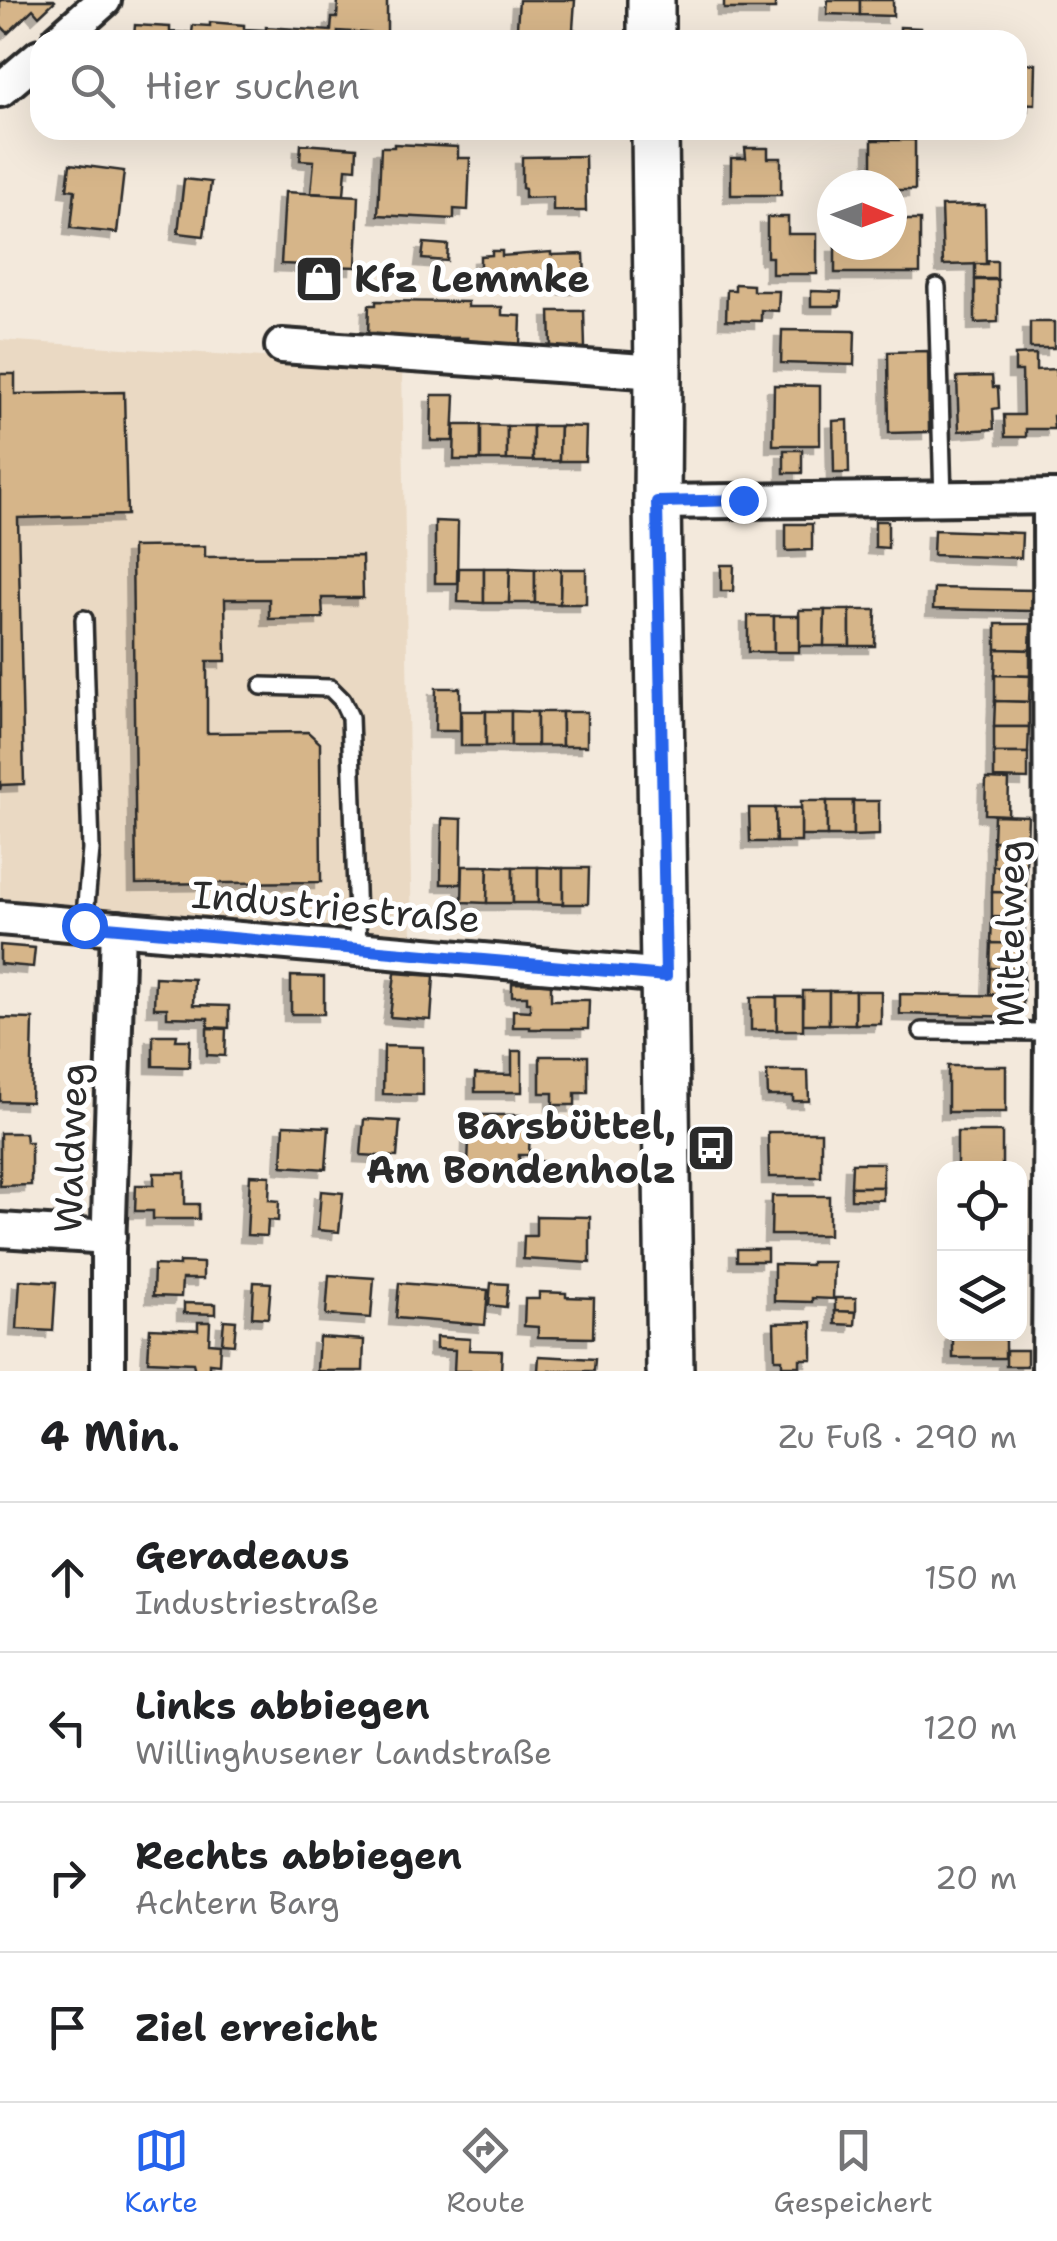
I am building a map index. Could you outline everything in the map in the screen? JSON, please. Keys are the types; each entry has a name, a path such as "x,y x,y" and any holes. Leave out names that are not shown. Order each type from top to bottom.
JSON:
{"street":[{"path":"70,30 104,0"},
{"path":"650,0 651,30"},
{"path":"0,90 30,64"},
{"path":"655,140 670,1371"},
{"path":"282,346 658,372"},
{"path":"657,502 1054,497"},
{"name":"Mittelweg","path":"1049,1371 1054,497"},
{"name":"Industriestraße","path":"0,918 666,976"},
{"name":"Waldweg","path":"108,1371 108,1236 118,928"},
{"path":"0,1230 108,1236"}],"lane":[{"path":"937,286 943,500"},
{"path":"84,618 91,850 84,925"},
{"path":"262,686 330,688 350,716 358,948"},
{"path":"922,1031 1052,1032"}],"shaded area":[{"path":"0,340 402,366 412,941 0,903"}],"building":[{"path":"0,0 55,1 39,16 33,9 8,33 0,25"},
{"path":"338,0 387,0 387,30 331,30 332,18 337,18"},
{"path":"519,0 575,0 576,30 517,30"},
{"path":"724,0 775,0 775,9 724,9"},
{"path":"828,0 860,0 860,15 827,14"},
{"path":"860,0 893,0 893,16 860,15"},
{"path":"210,22 244,25 244,29 266,30 192,30 193,25 210,26"},
{"path":"135,25 170,30 135,30"},
{"path":"266,27 315,30 266,30"},
{"path":"1027,64 1036,64 1035,104 1027,104"},
{"path":"872,140 915,140 915,190 907,190 907,170 872,170"},
{"path":"301,144 357,148 356,169 346,168 344,195 311,193 314,161 300,160"},
{"path":"381,147 458,147 458,158 470,158 468,210 454,209 454,219 378,215"},
{"path":"745,148 768,148 768,158 781,158 781,195 731,195 731,158 746,158"},
{"path":"585,156 586,211 553,211 553,197 525,198 522,157"},
{"path":"70,164 124,171 117,233 71,228 75,190 67,189"},
{"path":"184,179 211,182 204,236 178,233"},
{"path":"285,192 359,196 356,267 281,264"},
{"path":"985,205 986,264 943,265 941,206"},
{"path":"767,217 788,217 788,234 817,234 817,274 772,274 772,257 767,257"},
{"path":"907,220 920,220 920,273 835,273 835,260 907,260"},
{"path":"424,243 448,245 447,261 422,259"},
{"path":"492,251 502,251 502,256 584,254 585,280 580,280 580,287 552,288 551,271 544,271 545,283 480,280 480,256 492,255"},
{"path":"997,261 997,279 975,279 975,264"},
{"path":"975,280 998,280 998,322 975,323"},
{"path":"735,284 753,285 753,291 779,291 778,311 761,310 761,321 726,320 727,290 735,290"},
{"path":"811,291 841,292 840,306 811,306"},
{"path":"376,301 468,302 468,307 502,307 502,315 521,316 520,346 467,345 467,338 375,337 375,333 368,333 369,305 376,305"},
{"path":"550,311 584,311 585,348 551,348"},
{"path":"1030,322 1054,322 1054,348 1030,348"},
{"path":"782,330 855,331 854,365 781,363"},
{"path":"928,351 929,432 889,433 888,352"},
{"path":"1036,354 1036,370 1056,369 1054,429 1026,429 1026,437 1005,437 1004,415 1023,415 1022,371 1015,371 1015,355"},
{"path":"0,374 15,374 15,394 124,392 127,515 18,518 24,784 1,785 0,790"},
{"path":"992,376 993,387 998,387 999,408 993,409 994,429 959,431 957,377"},
{"path":"774,385 820,386 820,445 773,445"},
{"path":"432,395 455,395 453,441 431,441"},
{"path":"848,420 849,473 834,473 833,421"},
{"path":"455,425 481,425 481,460 454,460"},
{"path":"481,425 507,426 507,460 481,460"},
{"path":"507,426 533,426 533,461 507,460"},
{"path":"533,426 560,426 559,461 533,461"},
{"path":"560,426 586,427 585,461 559,461"},
{"path":"784,450 802,450 802,473 784,473"},
{"path":"435,521 458,522 457,583 435,583"},
{"path":"875,521 888,521 888,548 875,547"},
{"path":"786,524 812,524 812,550 786,551"},
{"path":"934,530 1022,533 1021,558 933,555"},
{"path":"205,546 205,557 362,556 363,598 322,598 323,618 269,619 269,599 225,599 226,661 207,661 207,733 308,732 320,743 321,882 136,884 132,547"},
{"path":"721,565 734,565 733,591 721,591"},
{"path":"459,568 484,568 484,603 458,602"},
{"path":"484,568 510,568 509,603 484,603"},
{"path":"510,568 535,569 535,603 509,603"},
{"path":"535,569 561,569 560,604 535,603"},
{"path":"561,569 586,569 586,604 560,604"},
{"path":"934,588 1037,590 1036,611 933,609"},
{"path":"799,610 825,610 824,646 799,646"},
{"path":"825,610 850,610 850,646 824,646"},
{"path":"850,610 876,610 875,646 850,646"},
{"path":"748,616 774,616 774,652 748,652"},
{"path":"774,616 799,616 799,652 774,652"},
{"path":"996,624 1031,624 1030,650 996,649"},
{"path":"996,649 1030,650 1030,676 995,675"},
{"path":"995,675 1030,676 1029,702 995,701"},
{"path":"436,688 460,688 460,731 435,731"},
{"path":"995,701 1029,702 1029,727 994,727"},
{"path":"461,711 486,711 486,746 461,746"},
{"path":"486,711 511,711 511,746 486,746"},
{"path":"511,711 537,712 537,746 511,746"},
{"path":"537,712 562,712 562,746 537,746"},
{"path":"562,712 587,712 587,746 562,746"},
{"path":"994,727 1029,727 1028,753 994,753"},
{"path":"994,753 1028,753 1028,779 994,778"},
{"path":"986,779 1009,780 1008,815 985,814"},
{"path":"801,801 827,801 827,836 801,836"},
{"path":"827,801 853,801 853,836 827,836"},
{"path":"853,801 879,801 879,835 853,836"},
{"path":"749,808 775,808 776,842 750,842"},
{"path":"775,808 801,808 801,842 776,842"},
{"path":"994,815 1028,816 1027,842 993,841"},
{"path":"442,818 462,819 461,884 441,884"},
{"path":"993,841 1027,842 1026,867 993,866"},
{"path":"463,866 488,866 487,903 462,902"},
{"path":"488,866 513,867 513,903 487,903"},
{"path":"993,866 1026,867 1026,893 992,892"},
{"path":"513,867 538,867 538,903 513,903"},
{"path":"538,867 563,868 563,904 538,903"},
{"path":"563,868 589,868 588,904 563,904"},
{"path":"992,892 1026,893 1025,918 992,917"},
{"path":"992,917 1025,918 1024,944 991,943"},
{"path":"991,943 1024,944 1024,969 990,968"},
{"path":"0,945 35,948 33,967 0,964"},
{"path":"990,968 1024,969 1023,995 989,994"},
{"path":"395,973 434,976 431,1020 390,1017"},
{"path":"291,976 324,977 324,1014 291,1014"},
{"path":"155,977 194,979 193,1005 229,1006 229,1028 208,1027 208,1018 167,1017 167,1008 154,1008"},
{"path":"512,983 551,984 551,1000 589,1000 588,1029 513,1027 513,1010 530,1011 530,1002 527,996 512,996"},
{"path":"803,991 829,991 829,1024 803,1024"},
{"path":"829,991 855,991 855,1024 829,1024"},
{"path":"855,991 881,991 881,1024 855,1024"},
{"path":"900,994 1023,996 1023,1017 900,1014"},
{"path":"751,997 777,997 777,1030 751,1030"},
{"path":"777,997 803,997 803,1030 777,1030"},
{"path":"0,1018 33,1019 31,1102 0,1101"},
{"path":"207,1028 226,1029 225,1056 207,1055"},
{"path":"153,1035 177,1035 176,1040 190,1040 189,1067 153,1066"},
{"path":"384,1046 423,1047 423,1095 383,1094"},
{"path":"512,1051 522,1051 522,1092 475,1092 475,1074 512,1075"},
{"path":"540,1056 588,1056 588,1093 575,1093 575,1105 553,1105 553,1093 540,1093"},
{"path":"948,1066 1006,1066 1006,1112 948,1112"},
{"path":"767,1071 808,1071 809,1101 793,1101 793,1096 768,1096"},
{"path":"470,1115 521,1115 520,1124 530,1124 529,1155 519,1155 519,1166 468,1165"},
{"path":"364,1119 400,1121 397,1157 361,1155"},
{"path":"284,1125 329,1127 326,1169 282,1166"},
{"path":"768,1132 821,1132 821,1177 769,1177"},
{"path":"957,1132 1002,1132 1002,1161 957,1161"},
{"path":"0,1133 25,1133 26,1142 31,1142 31,1185 0,1186"},
{"path":"524,1160 552,1162 551,1174 524,1173"},
{"path":"852,1163 883,1163 883,1187 851,1187"},
{"path":"154,1173 185,1173 185,1204 199,1204 199,1219 153,1219 153,1211 135,1211 136,1185 154,1185"},
{"path":"250,1175 270,1176 269,1200 279,1201 278,1221 268,1220 267,1236 247,1235"},
{"path":"851,1187 883,1187 883,1200 851,1199"},
{"path":"321,1191 343,1193 339,1232 318,1230"},
{"path":"772,1196 829,1196 829,1235 771,1235"},
{"path":"536,1216 590,1217 590,1263 523,1259 524,1236 536,1236"},
{"path":"737,1249 767,1249 767,1261 737,1261"},
{"path":"179,1262 203,1263 203,1279 182,1279 181,1297 153,1296 154,1265 179,1266"},
{"path":"834,1262 833,1299 774,1301 774,1264"},
{"path":"329,1275 374,1278 371,1318 326,1315"},
{"path":"20,1280 56,1282 53,1331 17,1329"},
{"path":"254,1282 271,1283 268,1318 252,1317"},
{"path":"399,1283 488,1290 485,1325 396,1318"},
{"path":"491,1283 508,1284 506,1307 489,1305"},
{"path":"539,1292 594,1298 593,1338 538,1337 538,1327 524,1326 525,1299 539,1299"},
{"path":"835,1298 856,1298 856,1312 835,1311"},
{"path":"184,1303 216,1304 216,1314 184,1313"},
{"path":"835,1311 856,1312 855,1325 835,1324"},
{"path":"224,1320 236,1321 234,1344 222,1343"},
{"path":"198,1322 210,1322 209,1343 220,1344 219,1364 209,1363 209,1371 195,1371 193,1363 148,1361 150,1328 198,1330"},
{"path":"812,1322 812,1359 800,1359 800,1366 782,1366 782,1359 775,1359 774,1323"},
{"path":"319,1337 364,1340 363,1371 317,1371"},
{"path":"436,1337 470,1339 469,1350 502,1351 501,1371 454,1371 455,1350 436,1349"},
{"path":"953,1341 1005,1341 1005,1358 953,1358"},
{"path":"1006,1350 1027,1350 1027,1366 1006,1366"},
{"path":"539,1356 595,1359 594,1371 538,1371"}],"place":[{"name":"Kfz Lemmke","path":"319,279"},
{"name":"Barsbüttel, Am Bondenholz","path":"711,1148"}],"route":[{"path":"84,925 666,976 657,502 743,500"}]}
